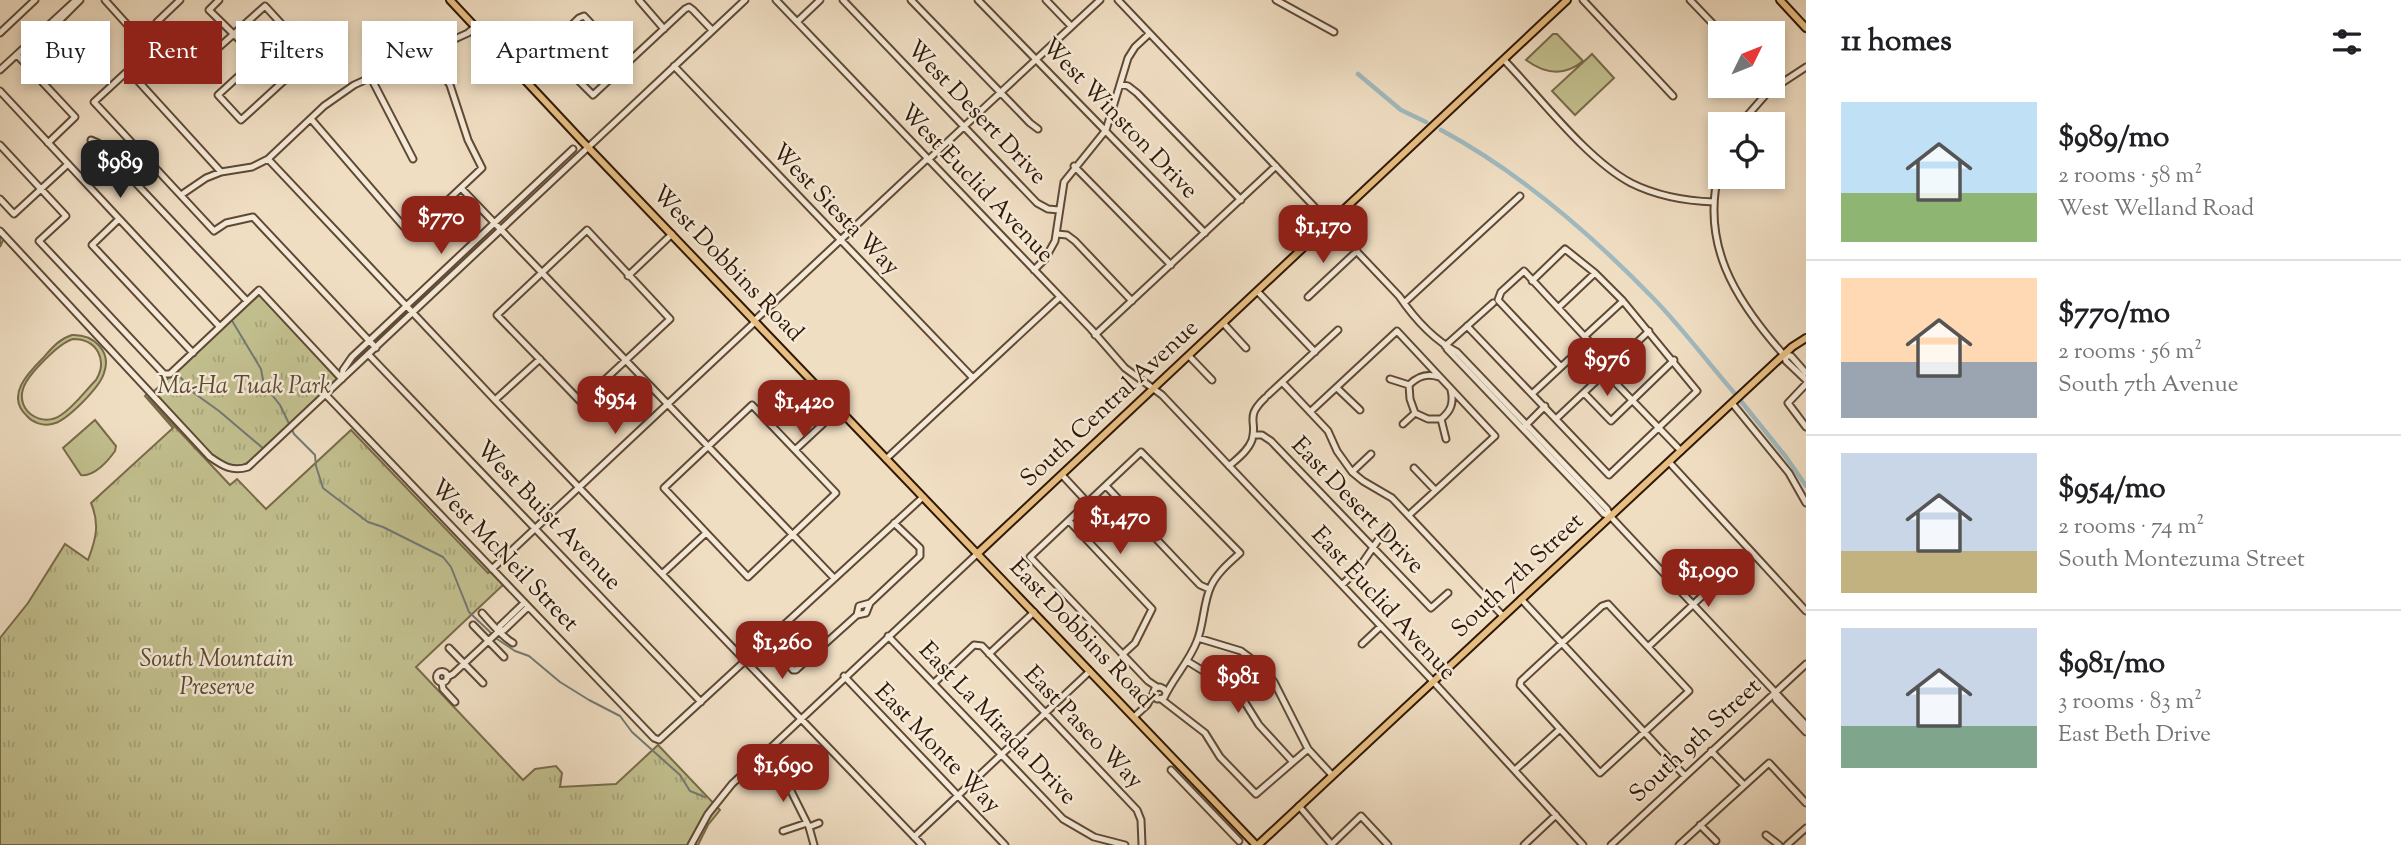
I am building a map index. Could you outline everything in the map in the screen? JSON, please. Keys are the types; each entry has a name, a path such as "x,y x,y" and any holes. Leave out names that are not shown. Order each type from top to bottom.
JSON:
{"main road":[{"name":"West Dobbins Road","path":"450,0 471,23"},
{"name":"South Central Avenue","path":"977,554 1567,0"},
{"path":"1780,0 1806,28"},
{"name":"West Dobbins Road","path":"528,84 977,554"},
{"name":"South 7th Street","path":"1257,845 1732,403 1806,338"},
{"name":"East Dobbins Road","path":"977,554 1257,845"}],"street":[{"path":"0,33 36,0"},
{"path":"105,0 124,21"},
{"path":"180,0 157,22 197,66 236,31"},
{"path":"219,0 209,10 236,37"},
{"path":"639,0 664,29"},
{"path":"0,231 210,457 228,468 240,470 248,467 369,355 745,0"},
{"name":"West Euclid Avenue","path":"776,0 1125,368 1154,389"},
{"path":"797,22 820,0"},
{"name":"West Desert Drive","path":"844,0 1037,203 1048,209 1059,210"},
{"path":"911,0 1038,129"},
{"name":"West Winston Drive","path":"978,0 1205,233"},
{"path":"1046,0 1071,26"},
{"path":"492,569 839,239 1100,0"},
{"path":"1118,0 1445,346 1457,352 1524,426 1607,509 1611,517 1692,606 1806,726"},
{"path":"1276,0 1334,32"},
{"path":"1583,0 1673,96"},
{"path":"1690,0 1710,21"},
{"path":"55,21 75,3"},
{"path":"248,21 265,6 280,21"},
{"path":"633,58 689,7 712,30"},
{"path":"1034,270 1048,256 1058,233 1064,182 1074,166 1106,130 1132,52 1149,34"},
{"path":"0,70 21,51"},
{"path":"17,55 75,117 48,143"},
{"path":"1504,60 1583,144 1618,174 1637,186 1665,196 1714,202"},
{"name":"West Siesta Way","path":"674,66 972,377"},
{"path":"1750,112 1768,92 1806,67"},
{"path":"124,74 94,102 214,231 226,223 253,217 376,348"},
{"path":"236,78 218,96 241,120 280,84"},
{"path":"181,195 199,182 221,173 252,167 268,159 343,92 362,81"},
{"path":"141,84 221,173"},
{"path":"374,84 413,159"},
{"path":"311,119 411,235 482,168 468,140 449,84"},
{"path":"582,84 593,95 605,84"},
{"path":"1120,84 1133,88 1241,200"},
{"path":"0,91 220,327"},
{"path":"91,140 111,156 247,301"},
{"path":"0,145 66,216 39,242 164,374 170,374 259,290 342,379"},
{"path":"342,379 346,364 573,149"},
{"path":"85,181 111,156"},
{"path":"268,159 406,307 922,845"},
{"path":"0,199 14,214 68,164"},
{"path":"1074,166 1171,265"},
{"path":"1095,335 1276,166"},
{"path":"461,188 834,579"},
{"path":"1716,189 1714,202 1716,240 1729,280 1739,298 1784,355 1791,356 1802,371 1806,382 1788,403 1806,427"},
{"path":"1404,303 1520,196"},
{"path":"119,219 92,245 193,353"},
{"path":"586,230 670,319 581,402 497,315 542,273 586,230"},
{"path":"1058,233 1075,241 1132,301"},
{"path":"628,276 672,234"},
{"path":"1467,326 1609,475 1697,391 1623,301 1595,273 1565,249 1532,281"},
{"path":"1308,297 1357,251"},
{"path":"1561,367 1498,300 1501,292 1524,271 1612,366"},
{"path":"1559,308 1595,273"},
{"path":"1258,292 1315,352"},
{"path":"886,459 1060,297"},
{"path":"1533,393 1623,301"},
{"path":"1445,346 1493,303"},
{"path":"1224,324 1246,348"},
{"path":"1229,466 1247,449 1253,435 1250,414 1338,330"},
{"path":"1310,412 1397,331 1495,436 1409,515"},
{"path":"1557,418 1648,331"},
{"name":"West Buist Avenue","path":"369,355 701,702"},
{"path":"1189,356 1212,380"},
{"path":"495,400 540,359"},
{"path":"1584,393 1611,421 1674,360"},
{"path":"1606,373 1681,451"},
{"path":"1441,379 1424,376 1416,378 1409,385 1410,400 1415,413 1429,419 1441,419 1450,412 1450,388"},
{"path":"1390,379 1409,385"},
{"path":"1282,382 1328,431 1336,451 1352,472 1392,498 1503,616"},
{"path":"1337,388 1360,410"},
{"name":"East Euclid Avenue","path":"1154,389 1433,681 1583,845"},
{"name":"West McNeil Street","path":"326,395 654,738 659,740 701,702"},
{"path":"1732,403 1788,473 1806,503"},
{"path":"752,405 836,493 748,577 664,488 708,447 752,405"},
{"path":"1524,426 1545,406"},
{"path":"795,450 839,409"},
{"path":"1403,424 1415,413"},
{"path":"1441,419 1446,439"},
{"name":"East Desert Drive","path":"1253,435 1262,435 1271,441 1431,608 1448,593"},
{"path":"1134,717 1147,705 1163,697 1187,661 1198,638 1209,589 1217,576 1240,553 1141,452 1030,556 1122,655 1148,681 1156,690 1163,697 1172,707 1205,733 1220,757 1256,794 1308,749"},
{"path":"1352,472 1371,454"},
{"path":"1669,462 1806,611"},
{"path":"1414,468 1435,490"},
{"path":"1062,475 1088,503"},
{"path":"1106,486 1200,585 1209,589"},
{"path":"701,702 923,497"},
{"path":"1069,521 1152,609 1135,643 1122,655"},
{"path":"768,640 793,670 800,669 857,615 866,613 870,603 920,556 920,548 894,523"},
{"path":"1342,585 1359,568 1387,527"},
{"path":"662,574 706,533"},
{"path":"1648,647 1750,551"},
{"name":"South Central Avenue","path":"691,845 720,798 761,756 977,554"},
{"path":"1521,600 1685,776"},
{"path":"1608,604 1689,691 1600,774 1520,685 1521,681 1562,643 1602,606 1608,604"},
{"path":"442,683 526,605"},
{"path":"989,654 1034,612"},
{"path":"482,614 513,643"},
{"path":"473,625 504,657"},
{"path":"1362,644 1381,626"},
{"name":"East La Mirada Drive","path":"888,636 1055,811 1076,828 1103,841 1125,845"},
{"path":"1198,638 1241,652 1264,668 1274,682 1308,749 1332,775"},
{"name":"East Paseo Way","path":"934,683 978,644 1137,810 1142,820 1142,845"},
{"path":"449,648 483,683"},
{"path":"1187,661 1239,693 1259,726 1293,762"},
{"name":"South 9th Street","path":"1611,845 1806,664"},
{"path":"914,836 1090,671"},
{"path":"447,677 443,672 438,674 437,680 455,702"},
{"name":"East Monte Way","path":"844,677 1005,845"},
{"path":"1147,705 1156,690 1171,682"},
{"path":"1156,690 1163,697"},
{"path":"1774,693 1776,700 1806,732"},
{"path":"1515,770 1560,729"},
{"path":"1712,751 1744,785"},
{"path":"761,756 790,789 808,825 814,845"},
{"path":"1679,845 1769,763 1806,803"},
{"path":"1171,770 1239,841"},
{"path":"1179,778 1186,772"},
{"path":"1300,806 1332,844 1361,816 1388,845"},
{"path":"1524,845 1556,815"},
{"path":"783,831 819,823"},
{"path":"1229,831 1236,824"},
{"path":"1700,825 1716,841"},
{"path":"1787,845 1806,828"},
{"path":"1766,835 1779,845"}],"green space":[{"path":"1553,34 1557,34 1583,61 1569,70 1554,72 1526,60"},
{"path":"1592,54 1614,78 1575,115 1552,91"},
{"name":"South Mountain Preserve","path":"0,229 150,393 148,398 230,485 237,479 266,509 351,430 488,573 492,571 504,584 416,667 523,780 535,769 556,766 562,773 560,787 616,784 658,745 720,810 708,825 698,845 0,845 0,638 28,603 65,544 88,560 96,532 91,503 173,428 145,396 148,393 4,238 0,247"},
{"name":"Ma-Ha Tuak Park","path":"260,294 337,379 250,461 232,467 221,462 200,444 153,392"},
{"path":"80,335 99,345 105,358 104,373 74,411 52,424 38,423 29,418 21,408 18,393 31,371 56,344 67,337","holes":["73,339 81,340 98,352 101,365 96,380 61,415 46,420 33,416 23,405 23,389 26,383 52,353"]},
{"path":"95,420 116,446 115,451 96,471 81,475 63,448"}],"waterway":[{"path":"1358,74 1401,110 1426,122"},
{"path":"1441,130 1499,165 1580,228 1665,310 1737,396"},
{"path":"231,319 261,369 264,385 280,405 294,434 315,455 323,488 368,522 443,557 451,567 469,612 491,633"},
{"path":"175,371 194,393 265,450"},
{"path":"1740,400 1806,486"},
{"path":"1084,532 1090,526"},
{"path":"497,639 515,651 529,656 560,682 620,716 632,732 680,775 690,791 705,797"}]}
